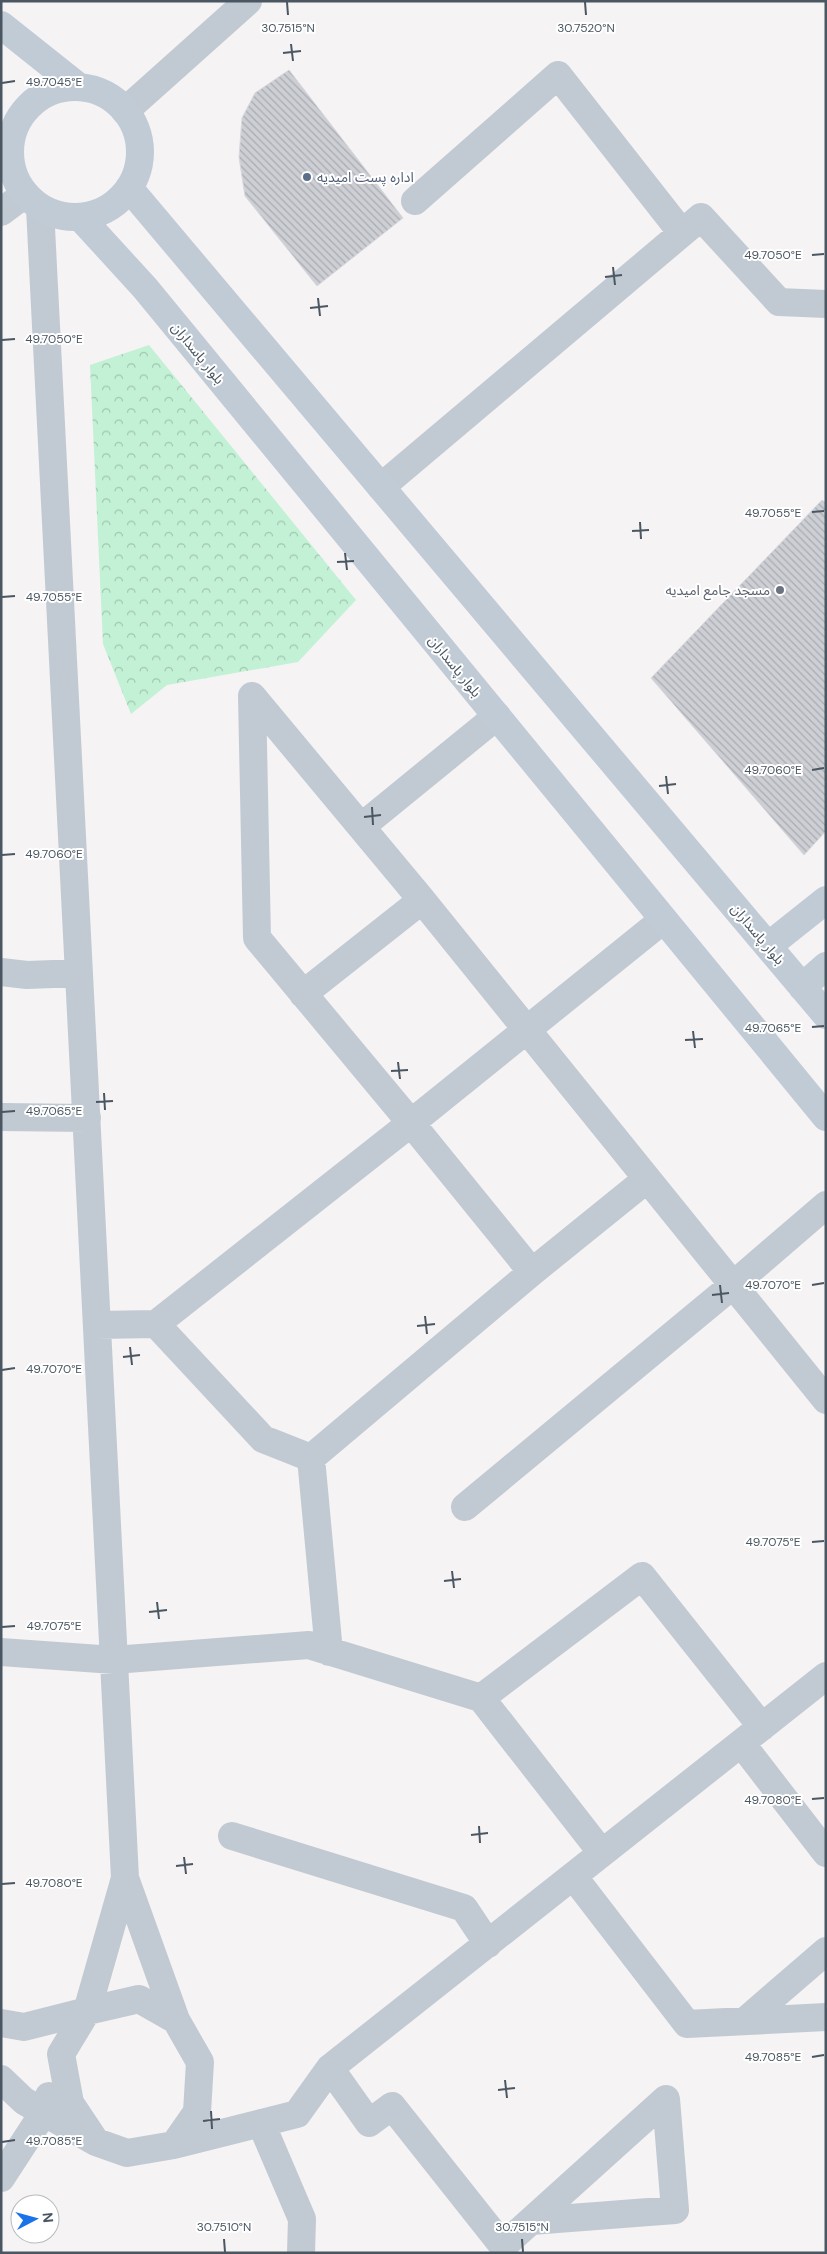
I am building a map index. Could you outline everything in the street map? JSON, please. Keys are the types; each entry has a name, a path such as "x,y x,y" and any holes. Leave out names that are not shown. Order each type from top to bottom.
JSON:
{"main road":[{"path":"1,25 79,87"},
{"path":"79,87 96,90 112,98 125,111 136,128 140,149 138,169 129,188 117,202 100,212 81,218 60,216 32,201 16,180 6,139 25,110 41,97 59,89 79,87"},
{"name":"بلوار پاسداران","path":"129,188 826,1015"},
{"name":"بلوار پاسداران","path":"81,218 145,288 826,1117"},
{"path":"768,946 826,900"},
{"path":"802,986 826,966"}],"street":[{"path":"125,111 248,1"},
{"path":"414,201 558,75 682,233"},
{"path":"1,212 32,201 79,973 125,1878 176,2020 200,2062 198,2112 174,2145"},
{"path":"381,487 701,217 779,302 826,304"},
{"path":"532,1272 257,938 252,696 422,900 826,1400"},
{"path":"361,828 497,716"},
{"path":"303,994 422,900"},
{"path":"97,1325 156,1324 411,1123 663,920"},
{"path":"1,972 27,975 79,973"},
{"path":"1,1117 86,1118"},
{"path":"311,1458 532,1272 647,1179"},
{"path":"465,1507 733,1285 826,1204"},
{"path":"156,1324 263,1439 311,1458"},
{"path":"311,1458 329,1652"},
{"path":"481,1698 642,1576 762,1727"},
{"path":"1,1652 114,1660 309,1645 481,1698 602,1853"},
{"path":"1,2078 24,2101 96,2142 127,2153 174,2145 297,2114 330,2068 826,1676"},
{"path":"741,1744 826,1853"},
{"path":"232,1836 464,1908 488,1944"},
{"path":"573,1876 687,2024 826,2017"},
{"path":"1,2178 44,2112 62,2054 87,2011 125,1878"},
{"path":"745,2021 826,1951"},
{"path":"1,2023 24,2027 139,1999 176,2020"},
{"path":"62,2054 70,2103 96,2142"},
{"path":"330,2068 369,2123 392,2106 502,2246 531,2220 581,2176 666,2099 675,2210 531,2220"},
{"path":"261,2123 302,2220 301,2253"}],"green space":[{"path":"149,345 356,600 298,662 167,685 131,714 103,644 90,365"}],"building":[{"name":"اداره پست امیدیه","path":"289,70 403,218 317,286 245,196 239,157 242,118 255,93"},
{"name":"مسجد جامع امیدیه","path":"822,500 826,503 826,831 804,855 651,678"}],"place":[{"name":"اداره پست امیدیه","path":"307,177"},
{"name":"مسجد جامع امیدیه","path":"780,590"}]}
